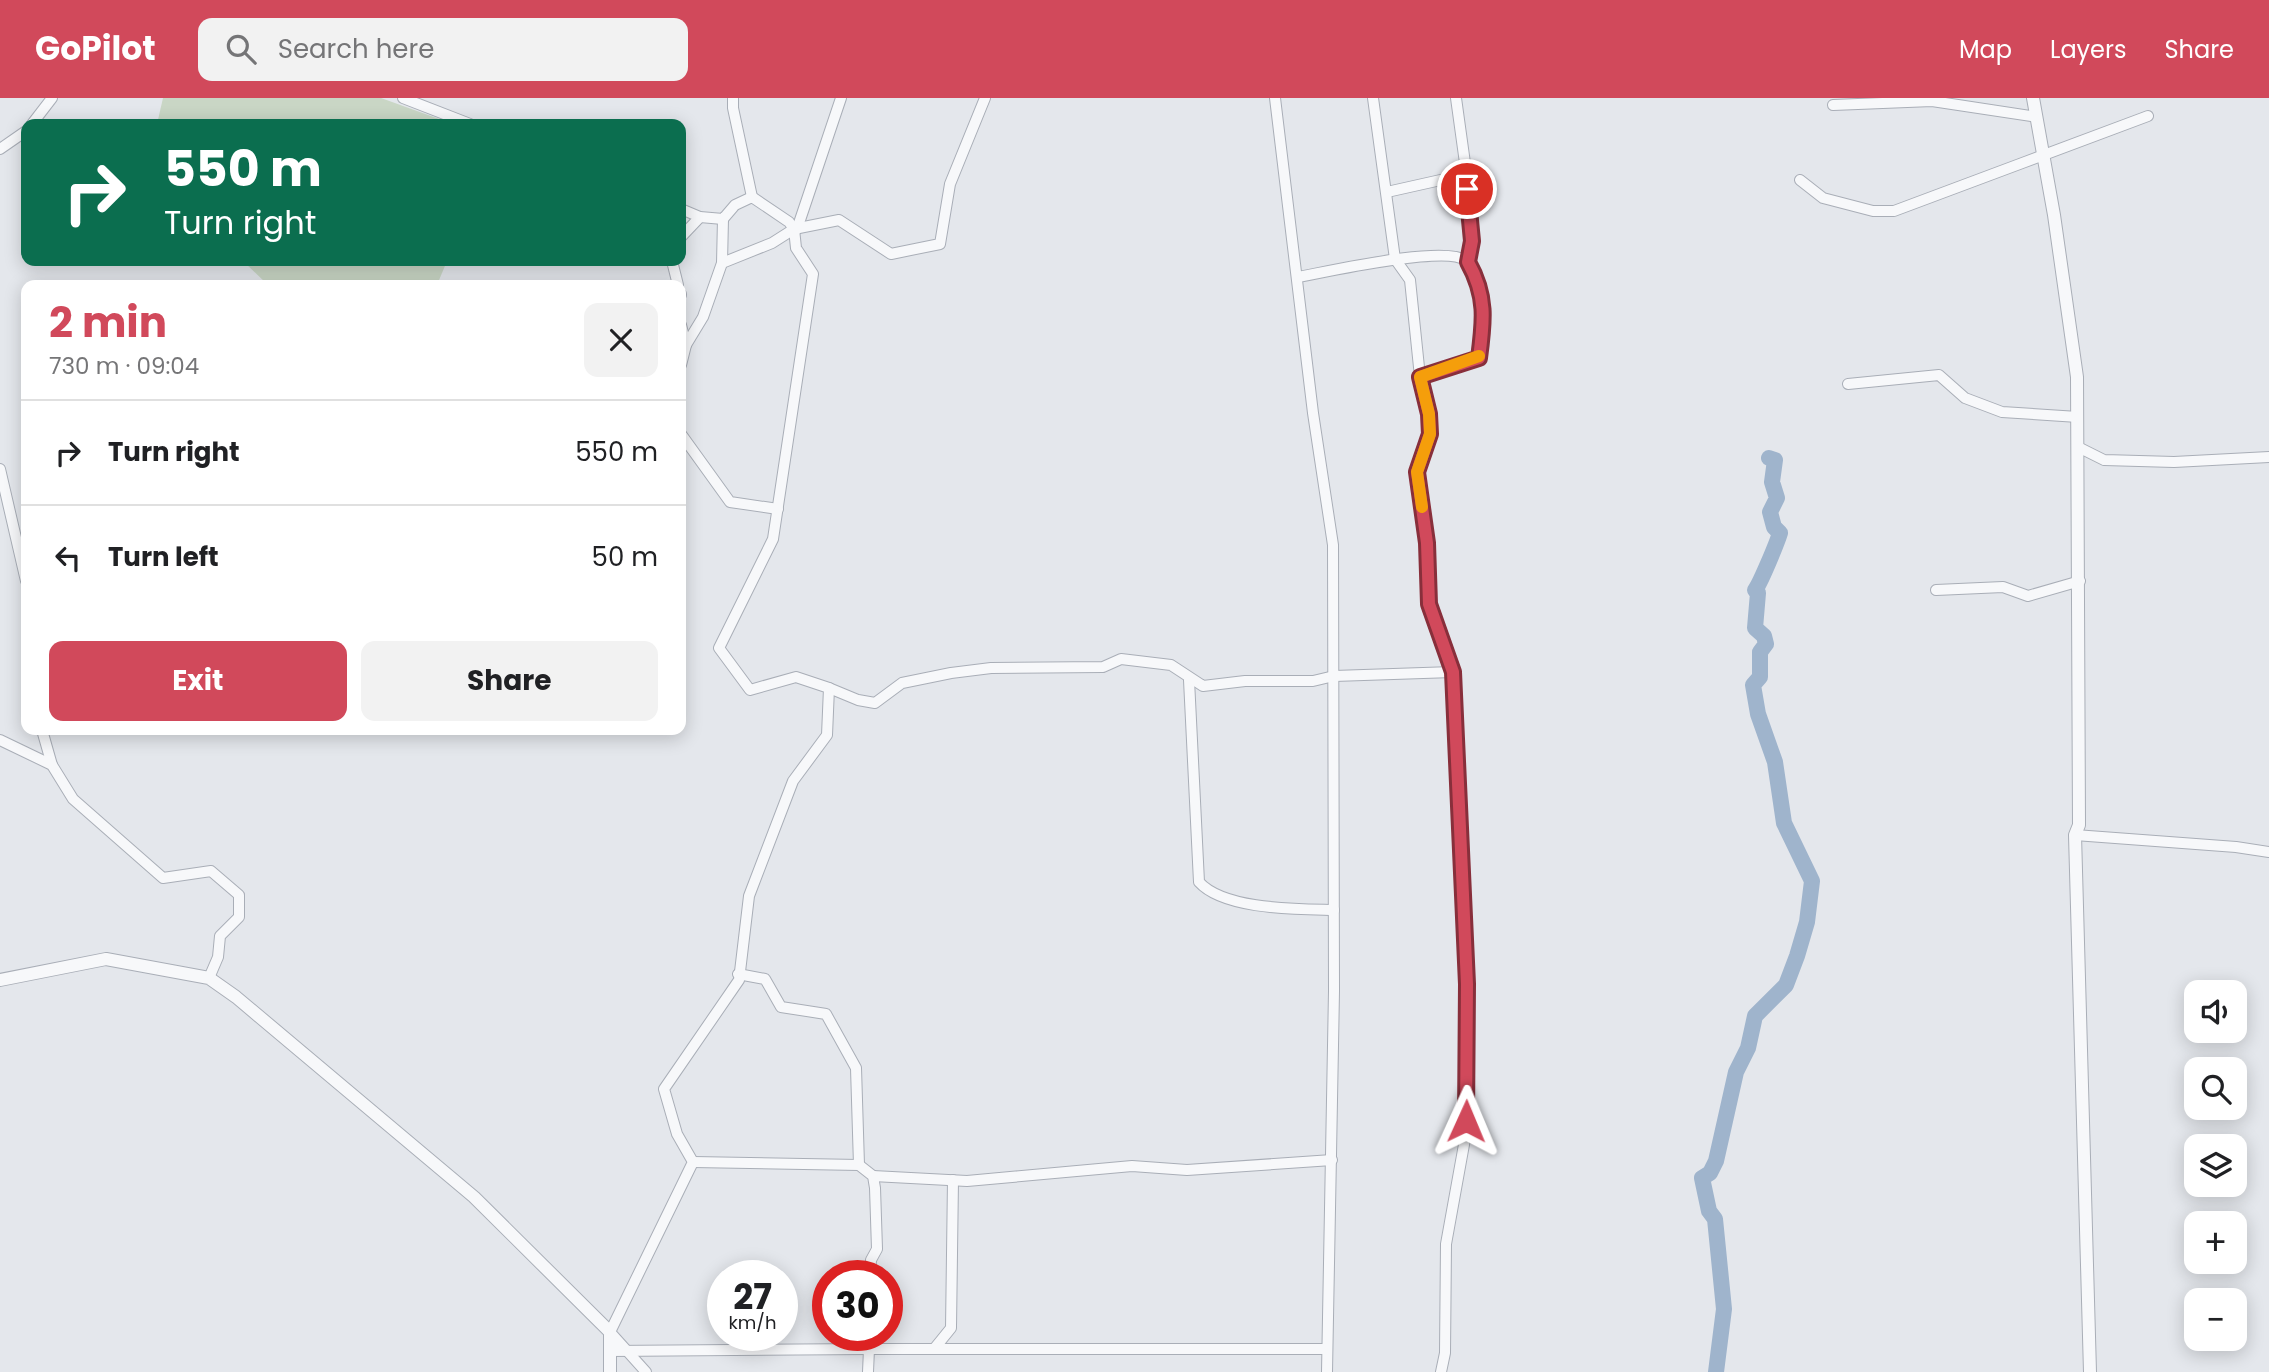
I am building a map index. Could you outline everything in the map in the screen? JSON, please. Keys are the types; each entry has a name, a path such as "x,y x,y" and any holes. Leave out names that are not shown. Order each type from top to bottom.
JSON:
{"street":[{"path":"36,119 52,98"},
{"path":"403,98 457,119"},
{"path":"733,98 752,197 765,208 783,216 796,229"},
{"path":"841,98 796,229 796,248 813,274 778,509 769,550 719,649 750,691 796,677 858,700 875,703 902,682 951,673 991,668 1103,667 1121,659 1171,665 1189,680 1203,686 1245,681 1313,681 1334,676 1453,672"},
{"path":"722,263 772,243 796,229 839,220 891,254 940,244 950,184 985,98"},
{"path":"1275,98 1313,413 1333,545 1334,911 1327,1372"},
{"path":"1373,98 1395,259 1410,280 1420,377 1429,414 1430,434 1417,472 1427,543 1429,604 1453,672 1467,984 1467,1102 1465,1139 1446,1244 1446,1353 1441,1372"},
{"path":"1456,98 1472,241 1468,262"},
{"path":"2033,98 2077,377 2079,825 2075,835 2090,1372"},
{"path":"1833,105 1933,101 2037,117"},
{"path":"1800,180 1823,198 1873,211 1894,211 2043,156 2121,123 2148,116"},
{"path":"0,149 21,134"},
{"path":"1387,192 1454,177 1465,163"},
{"path":"686,345 702,317 722,263 723,219 735,205 752,197"},
{"path":"686,211 700,217 723,219"},
{"path":"686,232 700,217"},
{"path":"1298,277 1395,259 1458,256 1468,262 1476,277 1485,316 1479,358 1420,377"},
{"path":"1848,384 1939,374 1965,398 2002,412 2078,417"},
{"path":"686,441 730,502 778,509"},
{"path":"2078,447 2104,460 2174,462 2269,457"},
{"path":"0,469 21,559"},
{"path":"1936,590 2003,587 2028,596 2080,581"},
{"path":"1189,680 1199,882 1214,893 1242,901 1278,908 1334,911"},
{"path":"693,1162 677,1134 664,1089 738,980 749,895 793,781 827,735 829,688"},
{"path":"43,735 52,765 73,799 163,878 211,871 239,895 239,917 220,936 218,957 209,978"},
{"path":"0,740 52,765"},
{"path":"2075,835 2236,847 2269,852"},
{"path":"0,980 106,959 209,978 236,997 474,1197 610,1332 646,1372"},
{"path":"738,974 765,979 781,1007 826,1014 856,1068 859,1165"},
{"path":"693,1162 859,1165 873,1177 953,1180 1132,1166 1186,1170 1332,1160"},
{"path":"610,1372 610,1332 693,1162"},
{"path":"871,1260 877,1250 873,1177"},
{"path":"934,1349 951,1328 953,1180"},
{"path":"610,1352 812,1349"},
{"path":"903,1349 1327,1349"},
{"path":"868,1372 869,1351"}],"green space":[{"path":"163,98 381,98 439,119 158,119"},
{"path":"248,266 445,266 439,280 263,280"}],"waterway":[{"path":"1716,1372 1724,1309 1715,1219 1709,1211 1702,1178 1710,1173 1716,1161 1736,1072 1748,1048 1755,1016 1786,985 1797,956 1807,922 1812,881 1784,823 1775,762 1758,714 1753,685 1760,677 1760,652 1766,644 1764,636 1755,628 1758,593 1755,590 1780,533 1774,527 1770,512 1777,498 1772,482 1775,460 1769,458"}],"slow traffic":[{"path":"1422,507 1417,472 1430,434 1429,414 1420,377 1479,356"}],"route":[{"path":"1466,1121 1467,984 1453,672 1429,604 1427,543 1417,472 1430,434 1429,414 1420,377 1479,358 1485,316 1476,277 1468,262 1472,241 1467,189"}]}
